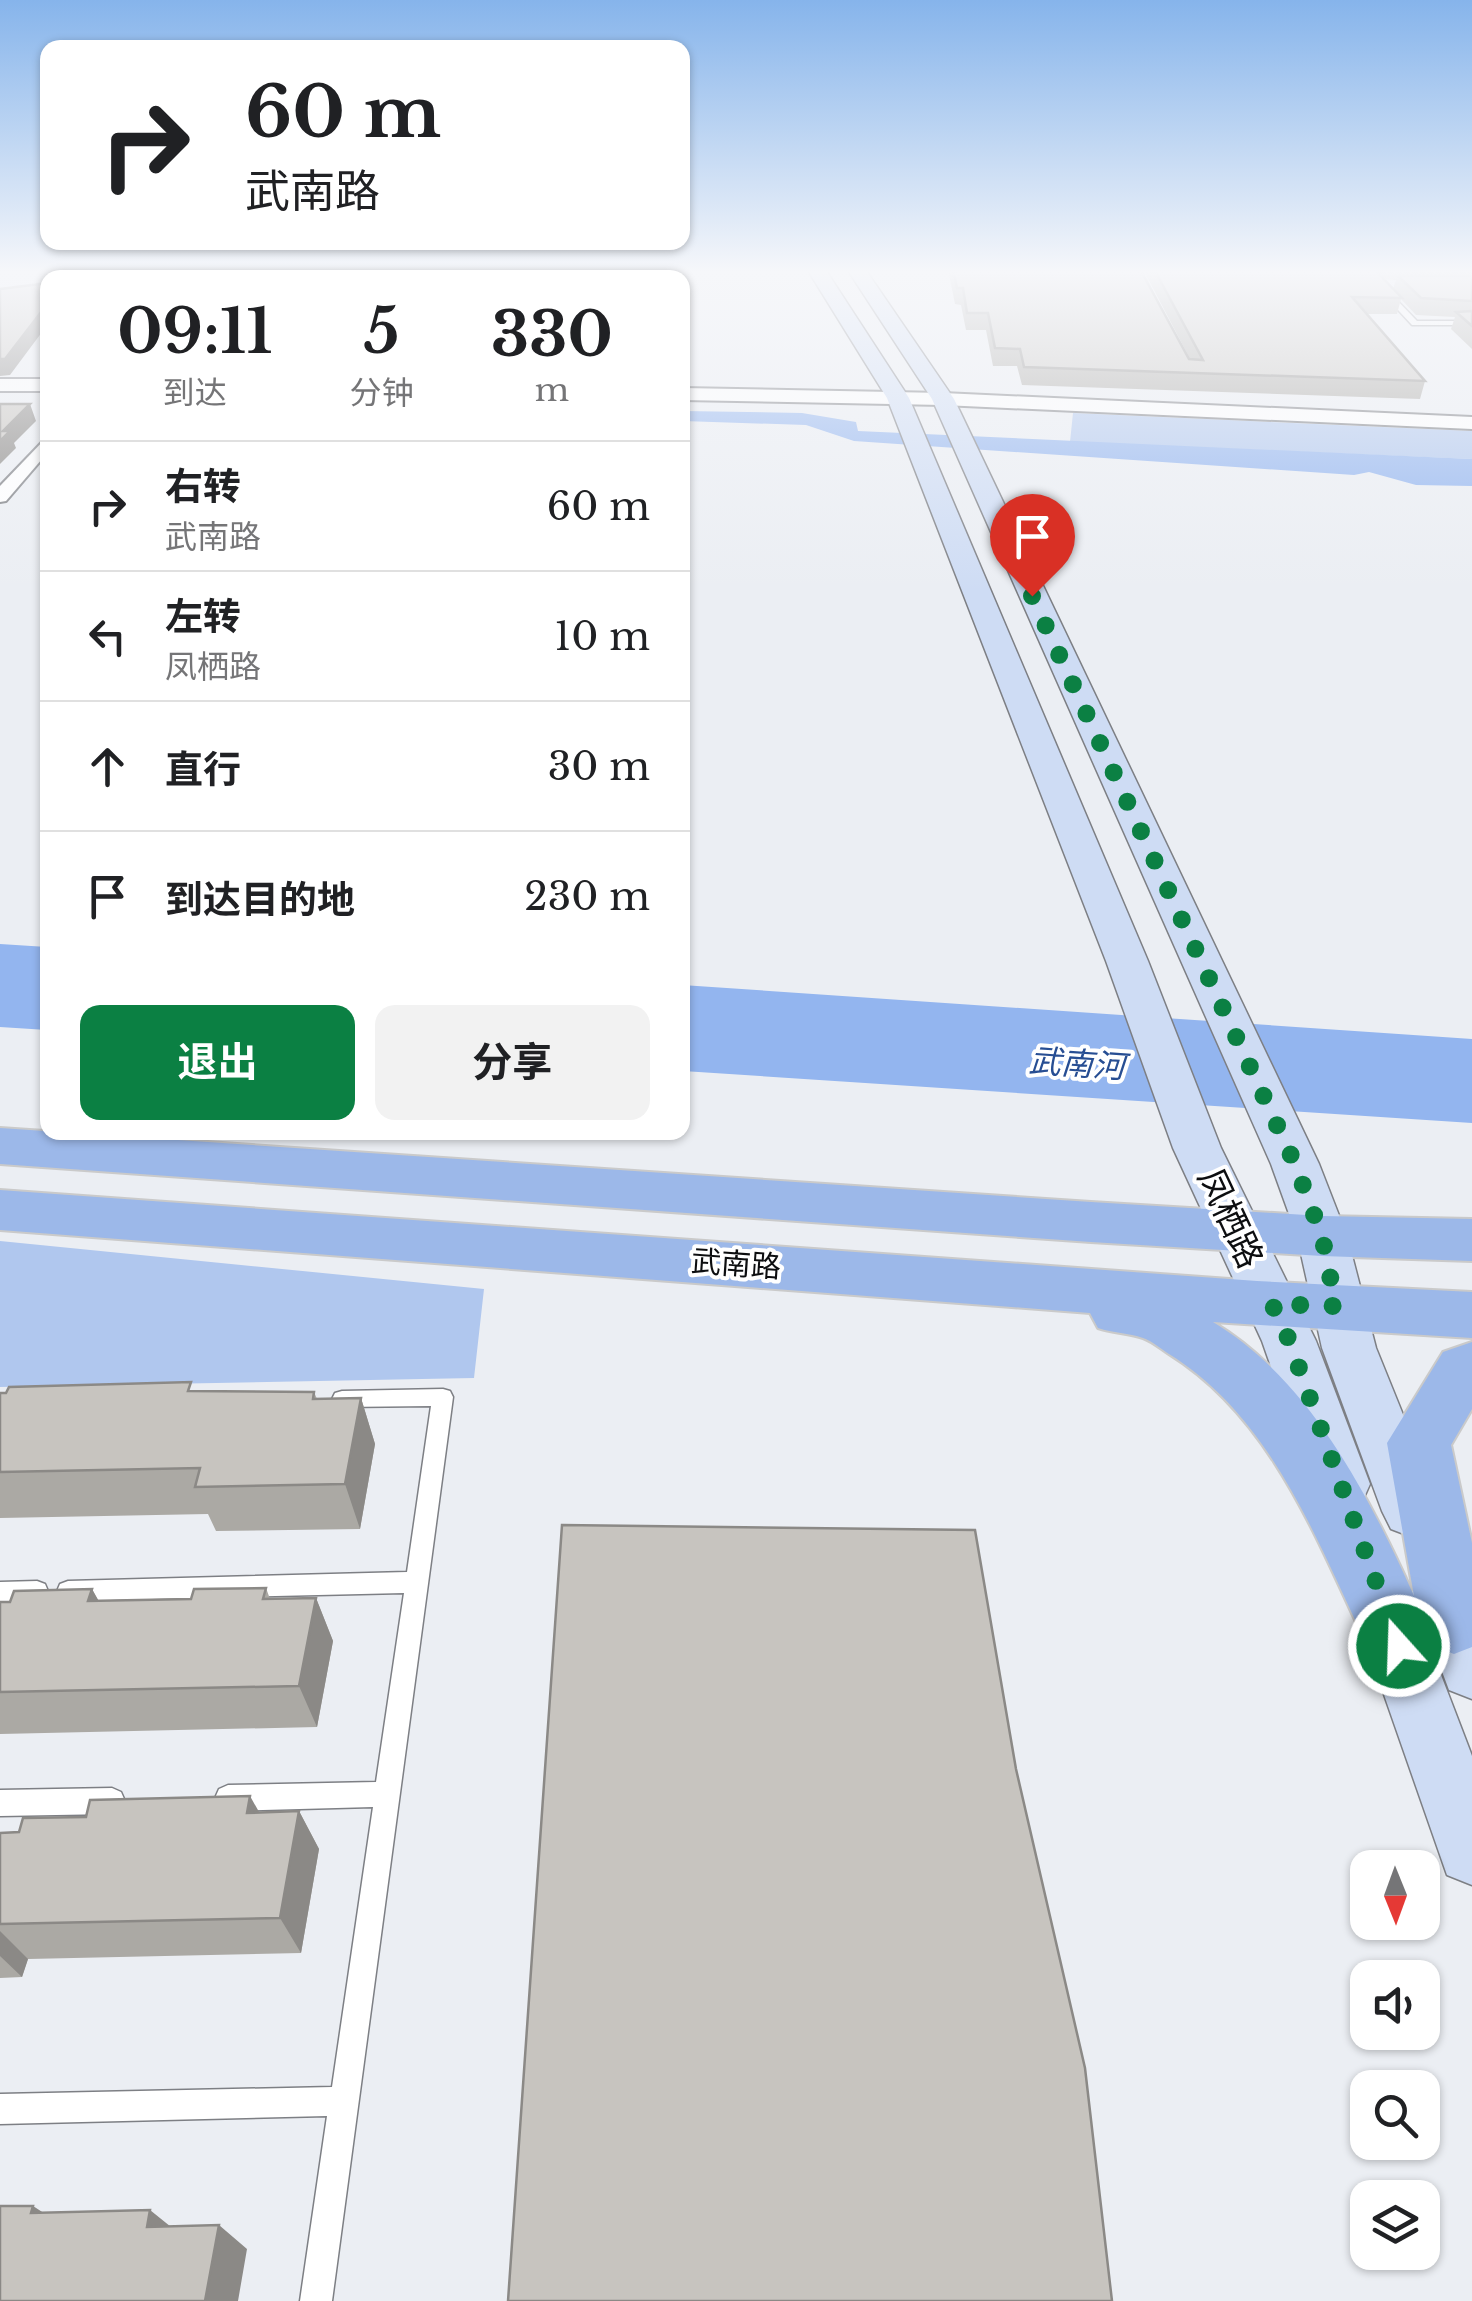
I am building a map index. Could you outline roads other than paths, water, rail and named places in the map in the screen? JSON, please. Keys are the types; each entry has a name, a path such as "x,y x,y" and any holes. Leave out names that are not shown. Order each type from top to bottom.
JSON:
{"main road":[{"path":"884,376 898,398"},
{"path":"928,376 943,399 1295,1164 1322,1236 1336,1306 1463,1645"},
{"name":"凤栖路","path":"898,398 1128,962 1137,995 1198,1148 1289,1340 1472,1850"},
{"path":"0,1146 1322,1236 1472,1240"},
{"name":"武南路","path":"0,1210 1272,1304 1472,1315"},
{"path":"940,1279 1161,1319 1248,1378 1306,1454 1386,1612"},
{"path":"1463,1645 1419,1443 1464,1370 1472,1366"}],"street":[{"path":"0,385 40,385"},
{"path":"690,394 943,399 1472,422"},
{"path":"0,497 40,450"}],"lane":[{"path":"308,1400 443,1397 316,2301"},
{"path":"0,1592 417,1582"},
{"path":"194,1798 388,1794"},
{"path":"0,1804 136,1800"},
{"path":"0,2109 344,2101"}],"water":[{"path":"690,411 802,413 856,422 858,431 1472,459 1472,486 1416,485 1369,472 1354,475 854,441 806,425 690,421"},
{"path":"0,944 40,947 40,1030 0,1027"},
{"name":"武南河","path":"690,986 1472,1039 1472,1123 690,1071"}]}
